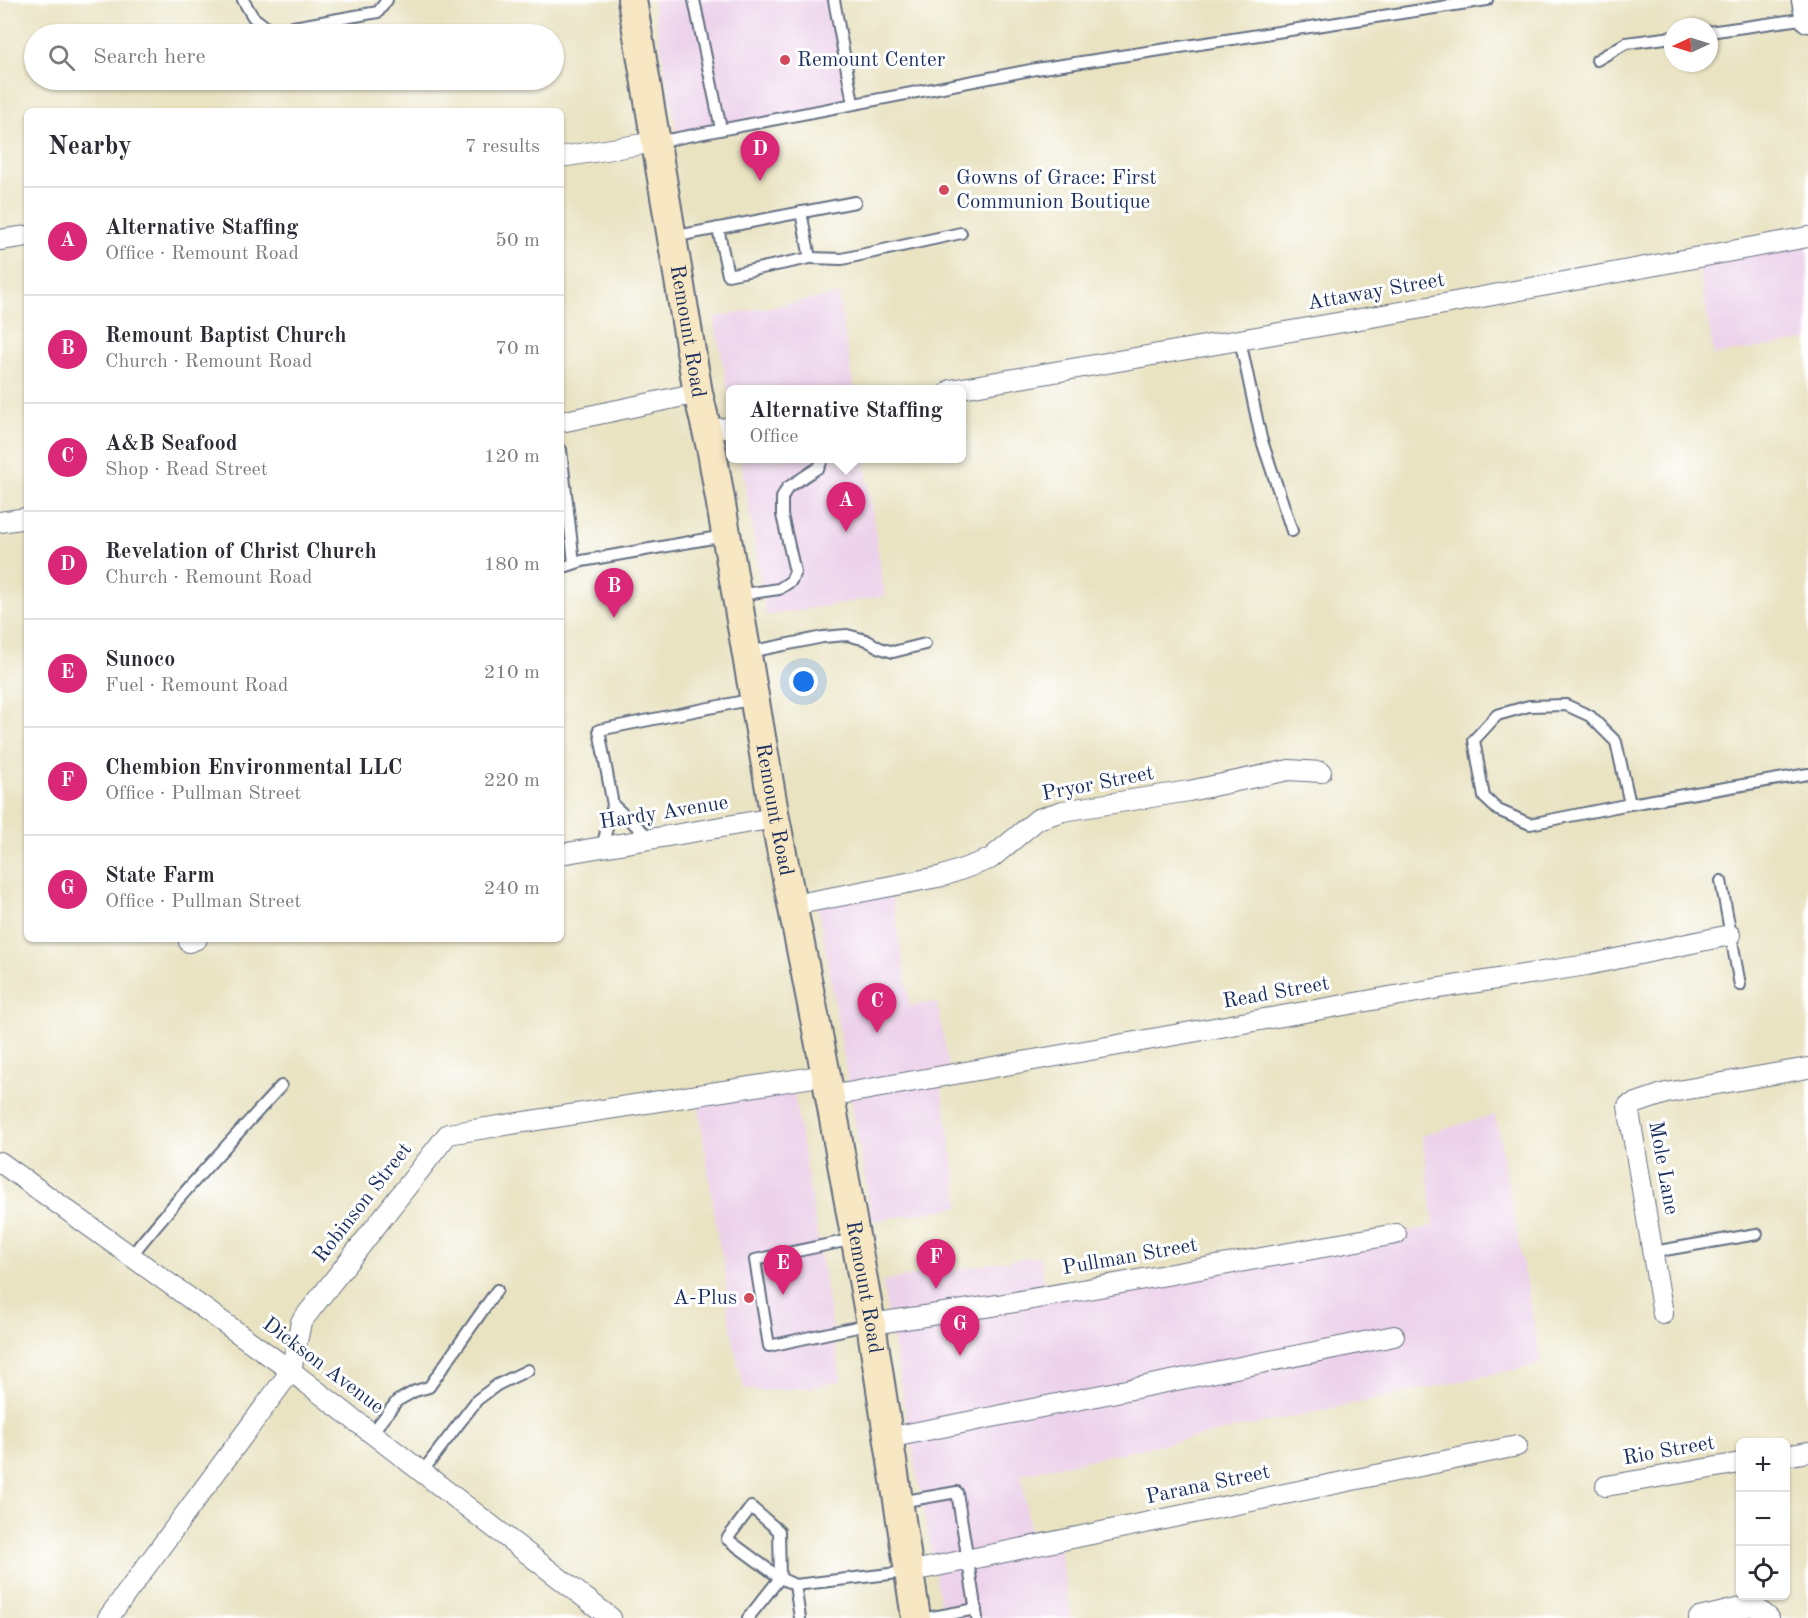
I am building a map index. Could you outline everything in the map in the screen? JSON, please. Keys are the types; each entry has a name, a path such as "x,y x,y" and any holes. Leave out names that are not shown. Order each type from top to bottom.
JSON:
{"main road":[{"name":"Remount Road","path":"632,0 698,393 719,429 736,596 775,818 856,1238 916,1618"}],"street":[{"path":"1804,0 1808,19"},
{"path":"564,157 656,142"},
{"path":"0,240 24,236"},
{"name":"Attaway Street","path":"966,387 1516,292 1808,237"},
{"path":"564,421 698,393"},
{"path":"0,522 24,518"},
{"name":"Pryor Street","path":"793,905 944,876 990,859 1038,819 1063,811 1189,791 1289,770 1321,772"},
{"name":"Hardy Avenue","path":"564,853 775,818"},
{"name":"Read Street","path":"828,1086 1587,964 1730,935"},
{"name":"Mole Lane","path":"1663,1314 1628,1106 1666,1093 1808,1068"},
{"name":"Robinson Street","path":"108,1618 291,1371 301,1322 448,1134 828,1086"},
{"name":"Dickson Avenue","path":"0,1162 291,1371 603,1616"},
{"name":"Pullman Street","path":"871,1324 998,1305 1396,1234"},
{"path":"888,1438 1394,1336"},
{"name":"Parana Street","path":"908,1572 1517,1446"},
{"path":"1790,1455 1808,1452"},
{"name":"Rio Street","path":"1606,1486 1736,1464"},
{"path":"1699,1618 1753,1605 1769,1618"}],"lane":[{"path":"243,0 253,17 262,24"},
{"path":"310,24 378,12 387,0"},
{"path":"694,0 721,129"},
{"path":"834,0 853,103"},
{"path":"656,142 1035,69 1487,0"},
{"path":"1718,31 1808,19"},
{"path":"1597,60 1626,44 1664,38"},
{"path":"672,237 855,202"},
{"path":"801,212 810,258"},
{"path":"718,228 728,275 810,258 842,259 960,233"},
{"path":"1240,340 1261,438 1292,531"},
{"path":"736,596 779,589 791,581 795,572 782,515 782,498 787,488 819,468 821,463"},
{"path":"564,476 574,563"},
{"path":"564,567 582,561 728,535"},
{"path":"746,653 823,637 847,635 866,640 893,652 925,644"},
{"path":"602,847 613,805 599,730 754,699"},
{"path":"1630,804 1616,742 1590,716 1566,705 1529,706 1497,716 1474,740 1484,797 1498,810 1530,824 1630,804 1808,774"},
{"path":"613,805 651,839"},
{"path":"1721,881 1740,985"},
{"path":"131,1256 280,1086"},
{"path":"1653,1252 1757,1234"},
{"path":"856,1238 755,1260 766,1335 769,1346 871,1324"},
{"path":"372,1433 397,1401 429,1387 497,1290"},
{"path":"422,1472 477,1401 497,1384 528,1370"},
{"path":"897,1502 957,1492 976,1614 927,1618"},
{"path":"748,1618 780,1578 779,1531 752,1507 727,1539 780,1578 795,1585 908,1572"},
{"path":"795,1585 800,1618"}],"shaded area":[{"path":"652,0 833,0 853,103 678,138"},
{"path":"1808,237 1808,340 1714,355 1697,258"},
{"path":"838,295 853,385 727,385 714,317"},
{"path":"742,463 865,463 885,596 766,616"},
{"path":"890,886 910,1006 937,1002 950,1075 940,1077 960,1207 872,1221 817,900"},
{"path":"792,1081 841,1381 812,1387 765,1391 745,1389 728,1312 725,1268 718,1239 697,1095"},
{"path":"1495,1115 1541,1364 1021,1474 1032,1546 1058,1541 1071,1618 943,1618 882,1281 1040,1256 1046,1294 1434,1226 1422,1135"}],"place":[{"name":"Remount Center","path":"785,60"},
{"name":"Revelation of Christ Church","path":"760,181"},
{"name":"Gowns of Grace: First Communion Boutique","path":"944,190"},
{"name":"Alternative Staffing","path":"846,532"},
{"name":"Remount Baptist Church","path":"614,618"},
{"name":"A&B Seafood","path":"877,1033"},
{"name":"Chembion Environmental LLC","path":"936,1289"},
{"name":"Sunoco","path":"783,1295"},
{"name":"A-Plus","path":"749,1298"},
{"name":"State Farm","path":"960,1356"}]}
